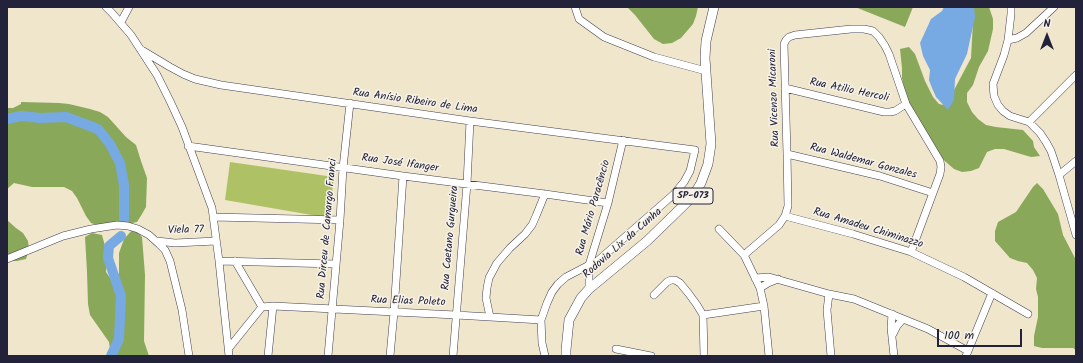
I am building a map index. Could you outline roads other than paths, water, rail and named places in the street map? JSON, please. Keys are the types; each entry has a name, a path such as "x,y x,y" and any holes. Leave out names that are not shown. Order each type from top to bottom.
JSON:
{"main road":[{"name":"Rodovia Lix da Cunha","path":"566,356 569,320 581,298 589,289 646,241 681,208 693,196 701,183 708,164 711,144 706,71 706,41 714,7"},
{"name":"Rodovia Lix da Cunha","path":"567,338 570,356"}],"street":[{"path":"106,7 121,22 157,75 170,101 212,208 229,356"},
{"path":"121,22 129,7"},
{"path":"575,7 579,19 604,37 654,57 706,71"},
{"path":"1011,7 1008,40 993,84 994,96 998,105 1003,111 1010,116 1028,122 1040,133 1046,142 1051,151 1076,235"},
{"path":"1008,40 1017,38 1026,33 1054,7"},
{"name":"Rua Vicenzo Micaroni","path":"785,216 788,206 788,154 784,44 789,37 795,35 851,29 873,31 880,37 885,46 906,104 940,161 940,174 934,193 911,252"},
{"name":"Rua Anísio Ribeiro de Lima","path":"140,48 170,67 195,79 221,85 470,121 695,150 690,171 684,182 673,195 602,258 589,265"},
{"path":"1028,122 1076,75"},
{"name":"Rua Atilio Hercoli","path":"785,88 884,112 895,111 906,104"},
{"name":"Rua Dirceu de Camargo Franci","path":"328,356 343,168 350,103"},
{"name":"Rua Caetano Gurgueira","path":"453,356 467,184 470,121"},
{"name":"Rua Mário Paracêncio","path":"545,356 541,320 549,297 558,284 566,277 589,265 608,203 623,140"},
{"name":"Rua José Ifanger","path":"188,146 608,203"},
{"name":"Rua Waldemar Gonzales","path":"788,154 880,176 934,193"},
{"path":"1059,176 1076,161"},
{"path":"390,356 403,176"},
{"path":"490,317 486,298 486,288 489,278 497,264 532,225 545,194"},
{"path":"744,255 779,225 785,216"},
{"name":"Rua Amadeu Chiminazzo","path":"785,216 853,234 911,252 964,277 1028,314"},
{"path":"213,217 340,220"},
{"path":"7,259 63,236 91,229 109,226 128,226 138,229 157,241 165,250 170,261 182,310 190,356"},
{"path":"720,229 744,255 760,288 764,306 769,356"},
{"name":"Viela 77","path":"157,241 175,243 216,241"},
{"path":"219,261 336,264"},
{"path":"228,348 262,307 235,261"},
{"path":"589,265 589,289"},
{"path":"755,278 765,277 778,279 829,294 854,299 928,329 967,354 992,293"},
{"path":"760,288 778,279"},
{"path":"654,295 670,280 675,280 680,283 703,316 704,356"},
{"path":"829,294 828,310 831,356"},
{"path":"268,356 273,306"},
{"name":"Rua Elias Poleto","path":"262,307 273,306 541,320"},
{"path":"703,316 764,306"},
{"path":"892,314 891,328 894,356"},
{"path":"892,334 903,319"},
{"path":"616,349 651,356"}],"water":[{"path":"944,7 974,7 975,17 967,54 955,79 954,100 948,110 936,97 932,88 929,80 930,70 923,56 920,43 931,19 942,11"}],"waterway":[{"path":"7,119 21,116 40,118 66,117 98,129 110,144 120,163 124,185 124,219"},
{"path":"111,356 119,339 121,296 108,258 109,246 121,236"}]}
